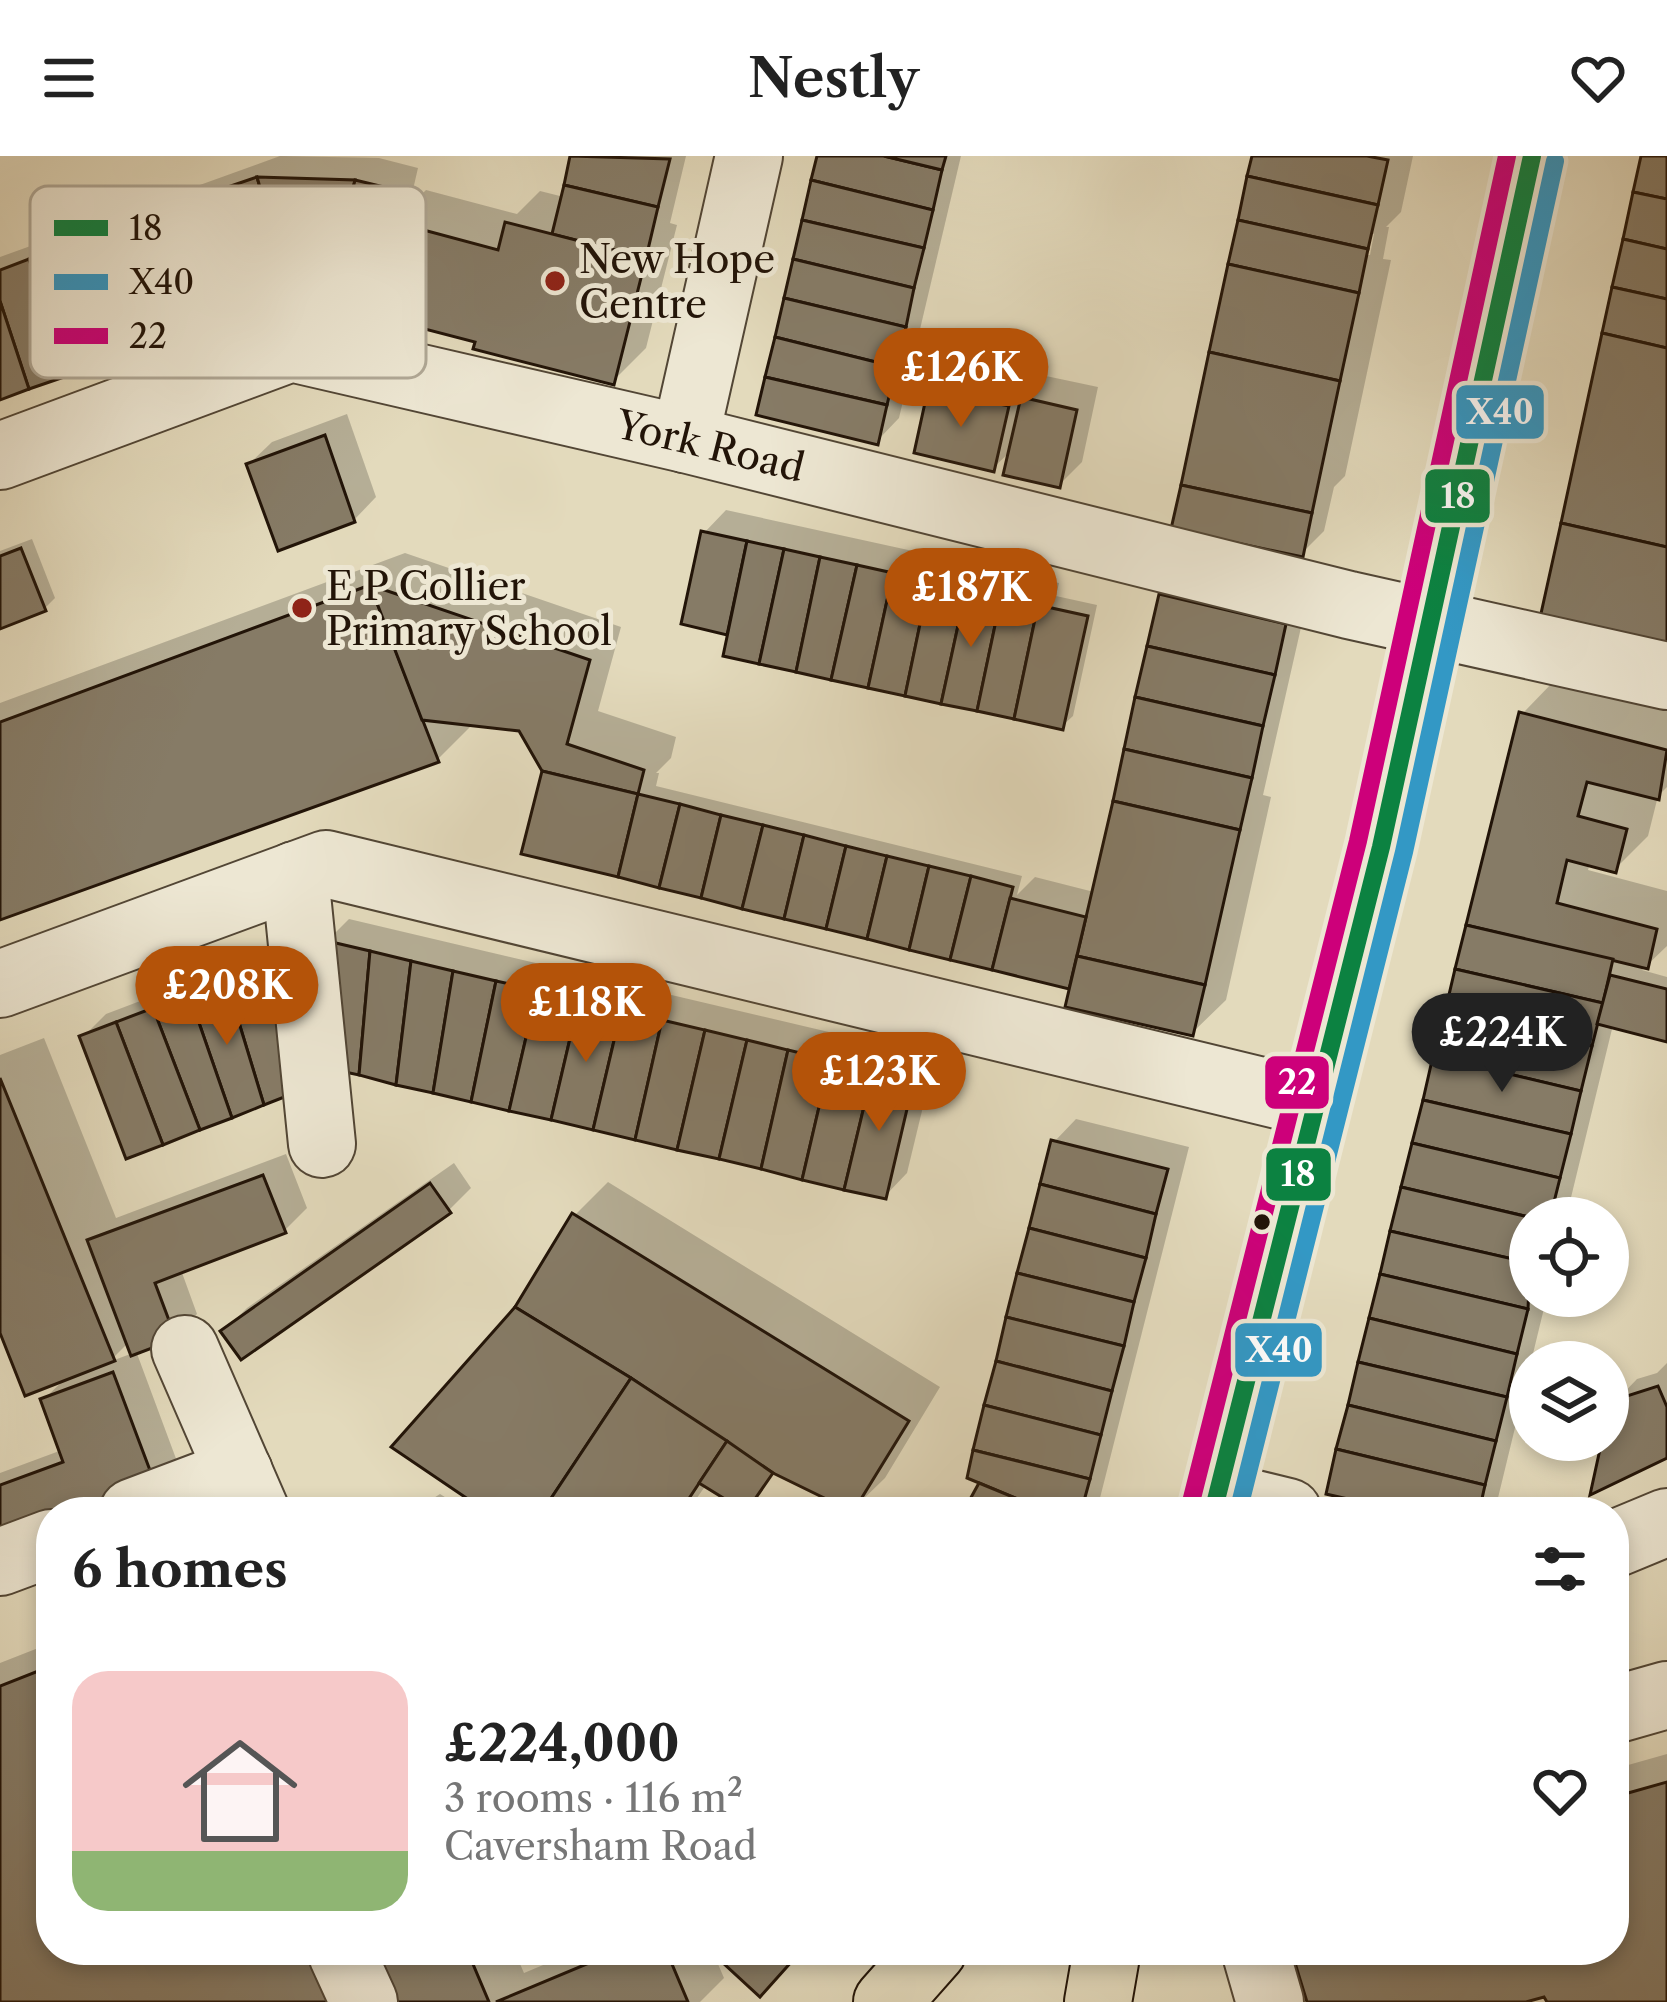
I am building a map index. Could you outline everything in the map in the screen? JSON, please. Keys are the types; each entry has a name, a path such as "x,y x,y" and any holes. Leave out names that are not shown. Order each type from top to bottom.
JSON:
{"main road":[{"path":"1217,1497 1381,847 1532,156"},
{"path":"887,2002 920,1965"},
{"path":"1098,2002 1104,1965"}],"street":[{"path":"685,439 749,156"},
{"name":"York Road","path":"0,456 210,378"},
{"name":"York Road","path":"421,378 1429,624 1667,676"},
{"path":"0,984 326,864 1315,1104"},
{"path":"295,875 322,1144"},
{"path":"185,1348 247,1492"},
{"path":"1629,1538 1667,1522"},
{"path":"0,1562 36,1549"},
{"path":"1629,1706 1667,1695"},
{"path":"1259,1965 1270,2002"}],"building":[{"path":"570,156 670,159 658,207 564,185"},
{"path":"817,156 884,156 942,170 933,210 811,180"},
{"path":"884,156 946,156 942,170"},
{"path":"1252,156 1388,160 1378,205 1247,176"},
{"path":"1641,156 1667,156 1667,199 1633,192"},
{"path":"1247,176 1378,205 1368,249 1238,220"},
{"path":"257,177 260,186 231,186"},
{"path":"257,177 355,180 354,186 260,186"},
{"path":"811,180 933,210 924,248 802,220"},
{"path":"564,185 658,207 646,258 552,234"},
{"path":"1633,192 1667,199 1667,249 1623,239"},
{"path":"802,220 924,248 914,288 793,259"},
{"path":"1238,220 1368,249 1359,293 1228,264"},
{"path":"505,222 646,258 614,385 473,349 475,342 426,329 426,231 498,250"},
{"path":"1623,239 1667,249 1667,299 1612,287"},
{"path":"29,259 30,378 61,378 29,389 0,301 0,270"},
{"path":"793,259 914,288 906,327 784,298"},
{"path":"1228,264 1359,293 1340,381 1209,352"},
{"path":"1612,287 1667,299 1667,348 1602,333"},
{"path":"784,298 906,327 896,367 775,337"},
{"path":"0,301 29,389 0,400"},
{"path":"1602,333 1667,348 1667,547 1561,523"},
{"path":"775,337 896,367 887,405 765,377"},
{"path":"1209,352 1340,381 1312,513 1181,485"},
{"path":"765,377 887,405 878,445 756,415"},
{"path":"928,389 1009,406 994,472 914,453"},
{"path":"1021,397 1077,410 1060,488 1003,475"},
{"path":"325,435 355,522 278,551 246,464"},
{"path":"1181,485 1312,513 1303,557 1171,529"},
{"path":"1561,523 1667,547 1667,646 1540,618"},
{"path":"701,531 747,541 727,635 681,624"},
{"path":"747,541 784,549 759,664 723,656"},
{"path":"21,548 46,611 0,629 0,556"},
{"path":"784,549 820,557 796,672 759,664"},
{"path":"820,557 857,565 831,680 796,672"},
{"path":"857,565 893,573 868,688 831,680"},
{"path":"893,573 929,581 905,696 868,688"},
{"path":"929,581 966,589 941,704 905,696"},
{"path":"370,585 439,762 0,920 0,722"},
{"path":"370,585 590,660 567,744 644,770 638,794 542,771 519,731 422,720"},
{"path":"966,589 1001,597 977,711 941,704"},
{"path":"1159,594 1286,624 1275,675 1147,646"},
{"path":"1001,597 1038,605 1014,719 977,711"},
{"path":"1038,605 1088,616 1063,730 1014,719"},
{"path":"1147,646 1275,675 1263,726 1135,697"},
{"path":"1135,697 1263,726 1252,778 1124,749"},
{"path":"1519,712 1667,750 1659,800 1587,782 1578,816 1627,829 1616,873 1567,860 1557,903 1657,929 1648,969 1466,925"},
{"path":"1124,749 1252,778 1240,830 1113,801"},
{"path":"542,771 638,794 618,877 521,854"},
{"path":"638,794 680,804 659,888 618,877"},
{"path":"1113,801 1240,830 1205,985 1077,956"},
{"path":"680,804 721,815 701,898 659,888"},
{"path":"721,815 763,825 742,909 701,898"},
{"path":"763,825 804,835 784,919 742,909"},
{"path":"804,835 846,846 826,929 784,919"},
{"path":"846,846 887,856 867,939 826,929"},
{"path":"887,856 929,866 909,950 867,939"},
{"path":"929,866 971,876 950,960 909,950"},
{"path":"971,876 1013,887 992,970 950,960"},
{"path":"1010,898 1086,917 1069,989 992,970"},
{"path":"1466,925 1613,959 1603,1003 1455,969"},
{"path":"323,940 370,951 359,1075 321,1067"},
{"path":"370,951 411,961 396,1085 359,1075"},
{"path":"1077,956 1205,985 1193,1036 1065,1007"},
{"path":"411,961 453,971 433,1093 396,1085"},
{"path":"262,967 297,1092 264,1105 226,980"},
{"path":"1455,969 1603,1003 1592,1046 1445,1012"},
{"path":"453,971 496,981 471,1102 433,1093"},
{"path":"1610,975 1667,989 1667,1042 1597,1024"},
{"path":"226,980 264,1105 232,1118 189,994"},
{"path":"496,981 537,990 509,1111 471,1102"},
{"path":"537,990 579,1000 551,1120 509,1111"},
{"path":"189,994 232,1118 200,1130 153,1008"},
{"path":"579,1000 621,1011 593,1130 551,1120"},
{"path":"153,1008 200,1130 163,1145 116,1022"},
{"path":"621,1011 662,1020 635,1140 593,1130"},
{"path":"1445,1012 1592,1046 1581,1091 1433,1056"},
{"path":"662,1020 705,1030 677,1150 635,1140"},
{"path":"116,1022 163,1145 126,1159 79,1036"},
{"path":"705,1030 747,1040 719,1159 677,1150"},
{"path":"747,1040 788,1050 761,1169 719,1159"},
{"path":"788,1050 830,1060 802,1180 761,1169"},
{"path":"1433,1056 1581,1091 1571,1134 1423,1100"},
{"path":"830,1060 873,1069 844,1190 802,1180"},
{"path":"873,1069 914,1079 886,1199 844,1190"},
{"path":"0,1078 115,1361 25,1396 0,1333"},
{"path":"1423,1100 1571,1134 1560,1178 1412,1143"},
{"path":"1051,1140 1168,1169 1156,1214 1040,1184"},
{"path":"1412,1143 1560,1178 1555,1197 1509,1197 1509,1212 1401,1187"},
{"path":"263,1175 286,1233 155,1283 176,1339 131,1356 87,1240"},
{"path":"430,1183 451,1213 241,1360 220,1331"},
{"path":"1040,1184 1156,1214 1146,1258 1029,1228"},
{"path":"1401,1187 1509,1212 1509,1258 1390,1231"},
{"path":"572,1213 909,1421 862,1497 822,1497 773,1473 515,1307"},
{"path":"1029,1228 1146,1258 1134,1302 1017,1273"},
{"path":"1390,1231 1509,1258 1509,1305 1380,1274"},
{"path":"1017,1273 1134,1302 1124,1346 1006,1317"},
{"path":"1380,1274 1509,1305 1509,1317 1526,1317 1520,1341 1509,1341 1509,1352 1369,1318"},
{"path":"515,1307 631,1378 552,1497 465,1497 391,1447"},
{"path":"1006,1317 1124,1346 1112,1391 996,1361"},
{"path":"1369,1318 1509,1352 1509,1388 1507,1397 1358,1362"},
{"path":"996,1361 1112,1391 1101,1435 984,1405"},
{"path":"1358,1362 1507,1397 1496,1441 1348,1405"},
{"path":"113,1372 157,1489 136,1497 36,1497 36,1523 0,1548 0,1485 63,1462 40,1399"},
{"path":"631,1378 727,1441 690,1497 552,1497"},
{"path":"1658,1386 1667,1407 1667,1458 1590,1495 1597,1461 1629,1461 1629,1395"},
{"path":"984,1405 1101,1435 1090,1479 973,1450"},
{"path":"1348,1405 1496,1441 1485,1485 1336,1449"},
{"path":"727,1441 773,1473 756,1497 722,1497 699,1483"},
{"path":"1336,1449 1485,1485 1482,1497 1326,1494"},
{"path":"973,1450 1090,1479 1085,1497 1013,1497 967,1478"},
{"path":"979,1483 1013,1497 971,1497"},
{"path":"36,1672 36,1965 318,1965 333,2002 0,2002 0,1686"},
{"path":"1667,1782 1667,2002 1547,2002 1544,1997 1526,2002 1307,2002 1296,1965 1629,1965 1629,1793"},
{"path":"377,1965 473,1965 489,2002 393,2002"},
{"path":"584,1965 672,1965 688,2002 496,2002"},
{"path":"725,1965 789,1965 760,1997"}],"transit line":[{"name":"22","path":"1192,1497 1358,841 1507,156"},
{"name":"18","path":"1217,1497 1381,847 1532,156"},
{"name":"X40","path":"1242,1497 1404,852 1555,161"}],"place":[{"name":"New Hope Centre","path":"555,281"},
{"name":"E P Collier Primary School","path":"302,608"}]}
